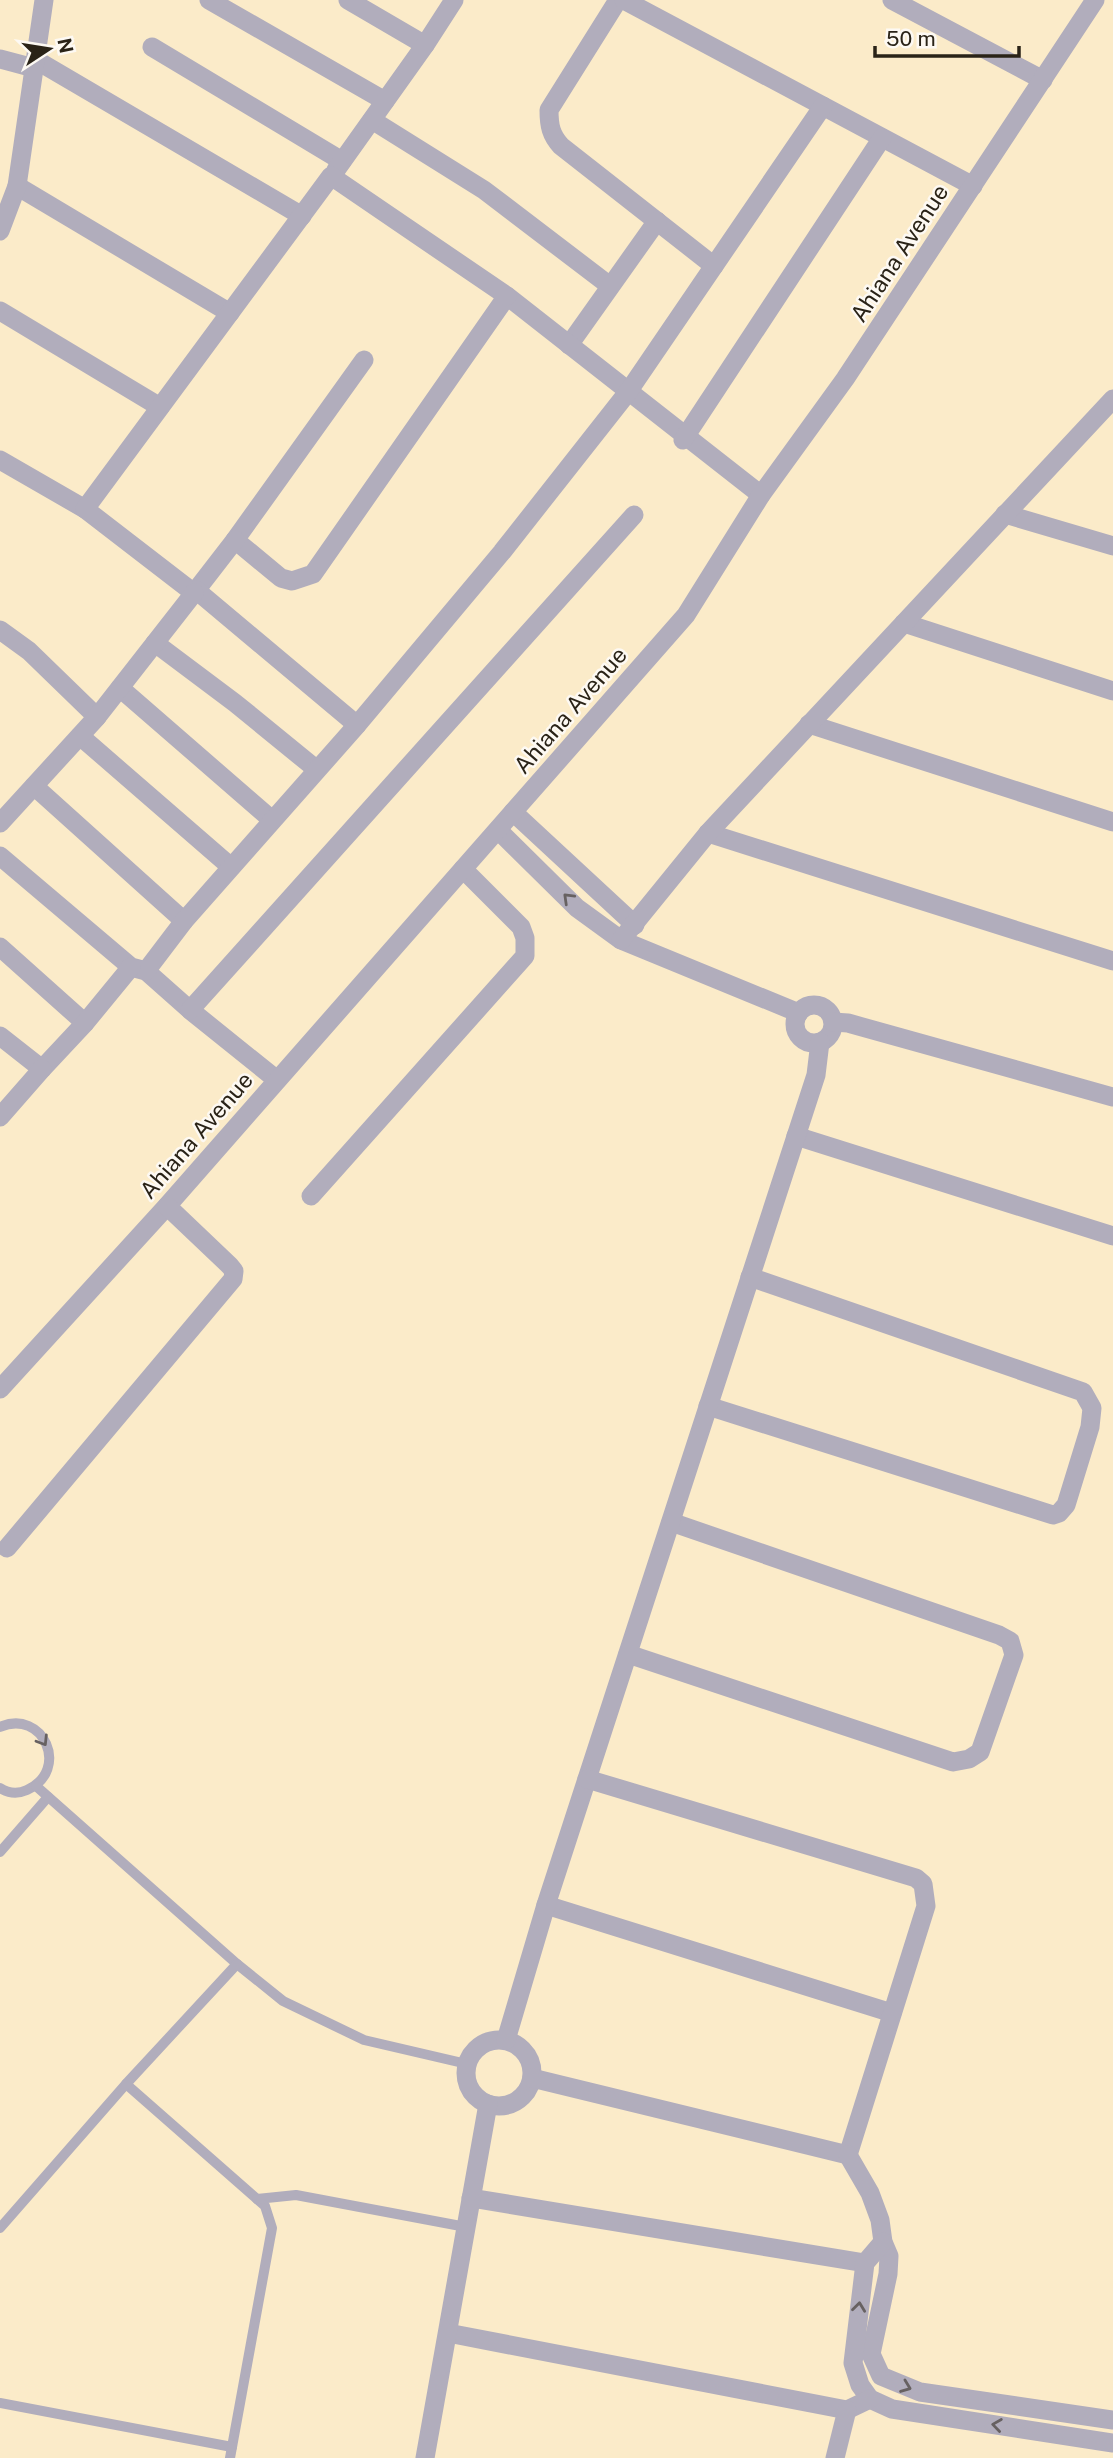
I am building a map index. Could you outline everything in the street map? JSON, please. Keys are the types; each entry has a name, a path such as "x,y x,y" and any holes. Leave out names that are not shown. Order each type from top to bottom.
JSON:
{"street":[{"path":"0,231 17,186 44,0"},
{"path":"209,0 385,101"},
{"path":"348,0 425,45"},
{"path":"85,509 337,169 454,0"},
{"path":"618,0 549,110 549,125 553,137 714,266"},
{"path":"624,0 973,186"},
{"path":"892,0 1043,80"},
{"name":"Ahiana Avenue","path":"0,1388 167,1206 686,615 761,495 845,379 1096,0"},
{"path":"152,47 337,169 507,296 684,438 761,495"},
{"path":"0,59 35,64 302,216"},
{"path":"1,1113 184,921 357,725 502,552 628,392 823,106"},
{"path":"372,120 484,190 610,286"},
{"path":"684,438 882,138"},
{"path":"17,186 229,313"},
{"path":"569,345 657,221"},
{"path":"235,540 281,578 292,581 313,575 507,296"},
{"path":"0,311 160,407"},
{"path":"0,823 120,688 235,540 364,360"},
{"path":"621,940 708,833 1112,403"},
{"path":"0,460 85,509 195,592 357,725"},
{"path":"1006,514 1113,546"},
{"path":"190,1010 634,515"},
{"path":"904,623 1113,691"},
{"path":"0,631 29,651 97,717"},
{"path":"155,643 316,769"},
{"path":"120,688 272,820"},
{"path":"809,724 1113,822"},
{"path":"80,736 231,867"},
{"path":"34,786 184,921"},
{"path":"513,812 635,925"},
{"path":"498,830 577,908 621,940 799,1013"},
{"path":"708,833 1113,961"},
{"path":"0,856 277,1080"},
{"path":"311,1196 525,956 522,927 463,869"},
{"path":"0,947 85,1023"},
{"path":"819,1006 830,1015 833,1022 830,1035 813,1043 801,1038 796,1026 799,1013 805,1008 819,1006"},
{"path":"833,1022 848,1023 1113,1097"},
{"path":"0,1036 42,1069"},
{"path":"506,2040 587,1779 816,1075 820,1042"},
{"path":"796,1136 1113,1236"},
{"path":"8,1548 233,1279 234,1271 230,1266 167,1206"},
{"path":"708,1406 1053,1515 1066,1505 1090,1427 1092,1408 1083,1392 750,1277"},
{"path":"628,1654 953,1762 969,1759 980,1752 1014,1656 1010,1641 999,1635 671,1522"},
{"path":"587,1779 916,1878 923,1884 926,1906 848,2155 872,2199 889,2256 888,2274 871,2354 881,2376 920,2392 1113,2420"},
{"path":"547,1905 892,2013"},
{"path":"506,2040 527,2054 532,2065 529,2089 511,2104 488,2104 477,2098 470,2088 466,2076 467,2064 482,2044 506,2040"},
{"path":"532,2078 848,2155"},
{"path":"425,2458 488,2104"},
{"path":"471,2198 865,2263"},
{"path":"883,2242 865,2263 853,2362 860,2385 870,2399 892,2409 1113,2442"},
{"path":"448,2333 847,2410 870,2399"},
{"path":"835,2458 847,2410"},
{"path":"1045,2432 1048,2410"}],"lane":[{"path":"0,1788 6,1792 22,1793 36,1786 45,1776 50,1762 49,1748 42,1735 31,1727 17,1723 1,1724"},
{"path":"36,1786 237,1964 283,2001 364,2040 467,2064"},
{"path":"0,1852 48,1797"},
{"path":"0,2228 126,2084 237,1964"},
{"path":"126,2084 265,2206 272,2228 230,2458"},
{"path":"257,2199 281,2195 303,2196 466,2227"},
{"path":"0,2403 232,2447"}]}
